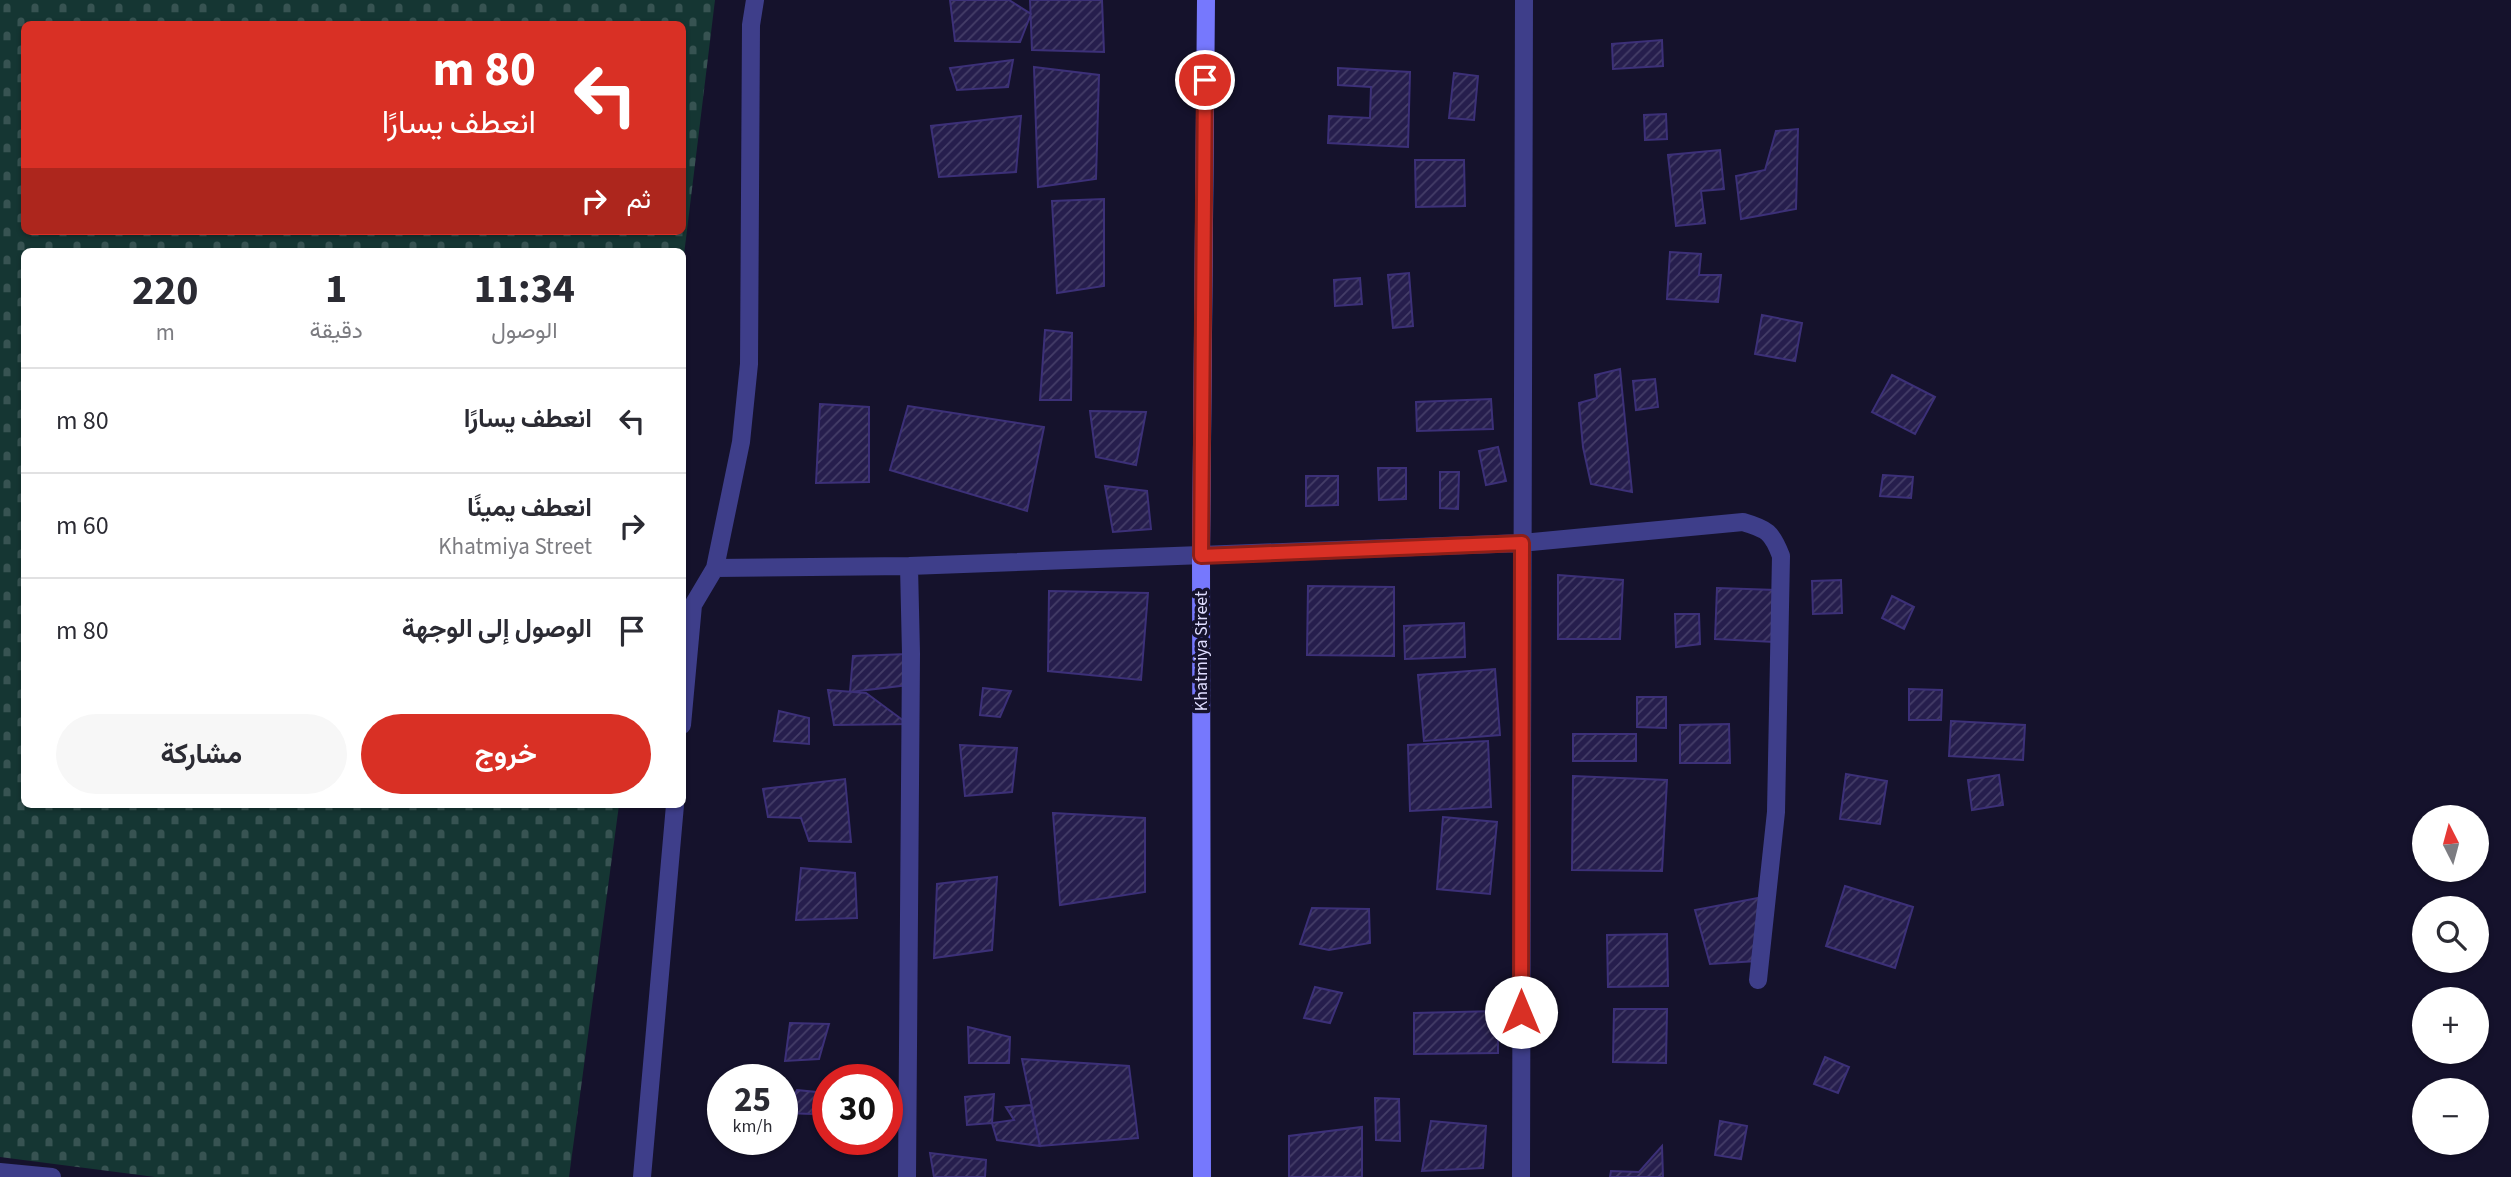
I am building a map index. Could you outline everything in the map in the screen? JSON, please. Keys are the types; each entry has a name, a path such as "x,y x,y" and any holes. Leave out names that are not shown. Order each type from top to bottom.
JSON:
{"street":[{"path":"686,681 693,605 715,568 741,442 749,364 751,25 755,0"},
{"name":"Khatmiya Street","path":"1202,1177 1201,556 1206,0"},
{"path":"1521,1177 1524,0"},
{"path":"715,568 909,566 1522,543 1743,522 1762,528 1774,537 1781,556 1776,812 1759,980"},
{"path":"907,1177 911,654 909,566"},
{"path":"642,1177 675,808"},
{"path":"0,1171 52,1177"}],"green space":[{"path":"0,0 715,0 685,248 21,248 21,808 619,808 569,1177 155,1177 0,1157"}],"building":[{"path":"950,0 1009,0 1031,14 1020,42 955,41"},
{"path":"1030,0 1102,0 1104,52 1032,50"},
{"path":"1662,40 1663,66 1613,69 1612,44"},
{"path":"1013,60 1008,87 957,90 950,68"},
{"path":"1034,67 1099,75 1096,179 1038,187"},
{"path":"1338,68 1410,72 1408,147 1328,143 1329,116 1370,118 1371,87 1338,85"},
{"path":"1454,73 1478,76 1474,120 1449,118"},
{"path":"1666,114 1667,139 1645,140 1644,115"},
{"path":"1021,116 1016,172 939,177 931,126"},
{"path":"1798,129 1796,209 1741,219 1736,176 1765,170 1776,131"},
{"path":"1720,150 1724,189 1701,191 1705,223 1676,226 1668,155"},
{"path":"1415,160 1464,160 1465,206 1416,207"},
{"path":"1104,199 1104,286 1057,293 1052,201"},
{"path":"1670,252 1701,254 1699,275 1721,275 1718,302 1667,299"},
{"path":"1409,273 1413,326 1393,328 1388,275"},
{"path":"1360,278 1362,304 1335,306 1334,280"},
{"path":"1762,315 1802,323 1795,361 1755,354"},
{"path":"1045,330 1072,333 1071,400 1040,400"},
{"path":"1620,369 1632,492 1591,484 1583,447 1579,403 1597,398 1595,375"},
{"path":"1892,375 1935,397 1915,434 1872,412"},
{"path":"1655,379 1658,407 1636,410 1633,381"},
{"path":"1491,399 1493,429 1417,431 1416,402"},
{"path":"820,404 869,407 869,482 816,483"},
{"path":"908,406 1044,427 1027,511 890,470"},
{"path":"1090,411 1146,412 1136,465 1096,457"},
{"path":"1498,447 1506,481 1486,485 1479,451"},
{"path":"1378,468 1406,468 1406,499 1379,500"},
{"path":"1440,472 1459,472 1458,509 1440,508"},
{"path":"1883,475 1913,477 1911,498 1880,496"},
{"path":"1306,476 1338,476 1338,505 1306,506"},
{"path":"1105,486 1147,491 1151,529 1113,532"},
{"path":"1558,575 1623,580 1620,639 1558,639"},
{"path":"1841,580 1842,613 1813,614 1812,581"},
{"path":"1308,586 1394,587 1394,656 1307,655"},
{"path":"1717,588 1776,590 1774,642 1715,639"},
{"path":"1049,591 1148,593 1141,680 1048,671"},
{"path":"1892,596 1914,607 1904,629 1882,618"},
{"path":"1675,614 1699,614 1700,644 1676,647"},
{"path":"1464,623 1465,657 1405,659 1404,626"},
{"path":"908,654 908,685 850,692 853,656"},
{"path":"1495,669 1500,735 1424,741 1418,675"},
{"path":"983,688 1011,691 1000,717 980,715"},
{"path":"1909,689 1942,690 1941,720 1909,720"},
{"path":"828,690 866,693 908,724 834,725"},
{"path":"1637,697 1666,697 1666,728 1637,727"},
{"path":"779,711 809,718 809,744 774,741"},
{"path":"1951,721 2025,725 2023,760 1949,756"},
{"path":"1729,724 1730,763 1680,763 1680,725"},
{"path":"1573,734 1636,734 1636,761 1573,761"},
{"path":"1488,741 1491,807 1410,811 1408,745"},
{"path":"960,745 1017,748 1012,792 965,796"},
{"path":"1846,774 1887,781 1880,824 1840,819"},
{"path":"1999,775 2003,805 1972,810 1968,780"},
{"path":"1573,776 1667,780 1662,871 1572,870"},
{"path":"845,779 851,842 809,841 801,818 768,817 763,789"},
{"path":"1053,813 1145,818 1145,892 1060,905"},
{"path":"1443,817 1497,822 1490,894 1437,889"},
{"path":"801,868 855,873 857,918 796,920"},
{"path":"997,877 992,950 934,958 937,884"},
{"path":"1845,886 1913,907 1895,968 1826,946"},
{"path":"1763,897 1757,961 1710,964 1695,910"},
{"path":"1312,908 1369,909 1370,943 1329,950 1300,944"},
{"path":"1667,934 1668,986 1608,987 1607,935"},
{"path":"1315,987 1342,993 1330,1023 1304,1018"},
{"path":"1614,1009 1667,1009 1666,1063 1613,1062"},
{"path":"1498,1011 1498,1053 1414,1054 1414,1013"},
{"path":"790,1023 829,1024 819,1059 785,1061"},
{"path":"968,1027 1010,1037 1009,1063 969,1063"},
{"path":"1825,1057 1849,1067 1838,1093 1814,1084"},
{"path":"1022,1059 1129,1066 1138,1138 1040,1146"},
{"path":"798,1090 812,1092 812,1114 798,1113"},
{"path":"994,1094 992,1123 967,1125 965,1097"},
{"path":"1375,1098 1399,1099 1400,1141 1376,1140"},
{"path":"1031,1105 1040,1146 997,1140 992,1123 1014,1120 1006,1107"},
{"path":"1431,1121 1486,1126 1483,1168 1422,1171"},
{"path":"1720,1121 1747,1126 1741,1159 1715,1155"},
{"path":"1362,1127 1362,1177 1289,1177 1289,1136"},
{"path":"1662,1146 1663,1177 1610,1177 1611,1171 1639,1172"},
{"path":"930,1153 986,1160 985,1177 934,1177"}],"route":[{"path":"1205,80 1201,556 1522,543 1521,1012"}]}
